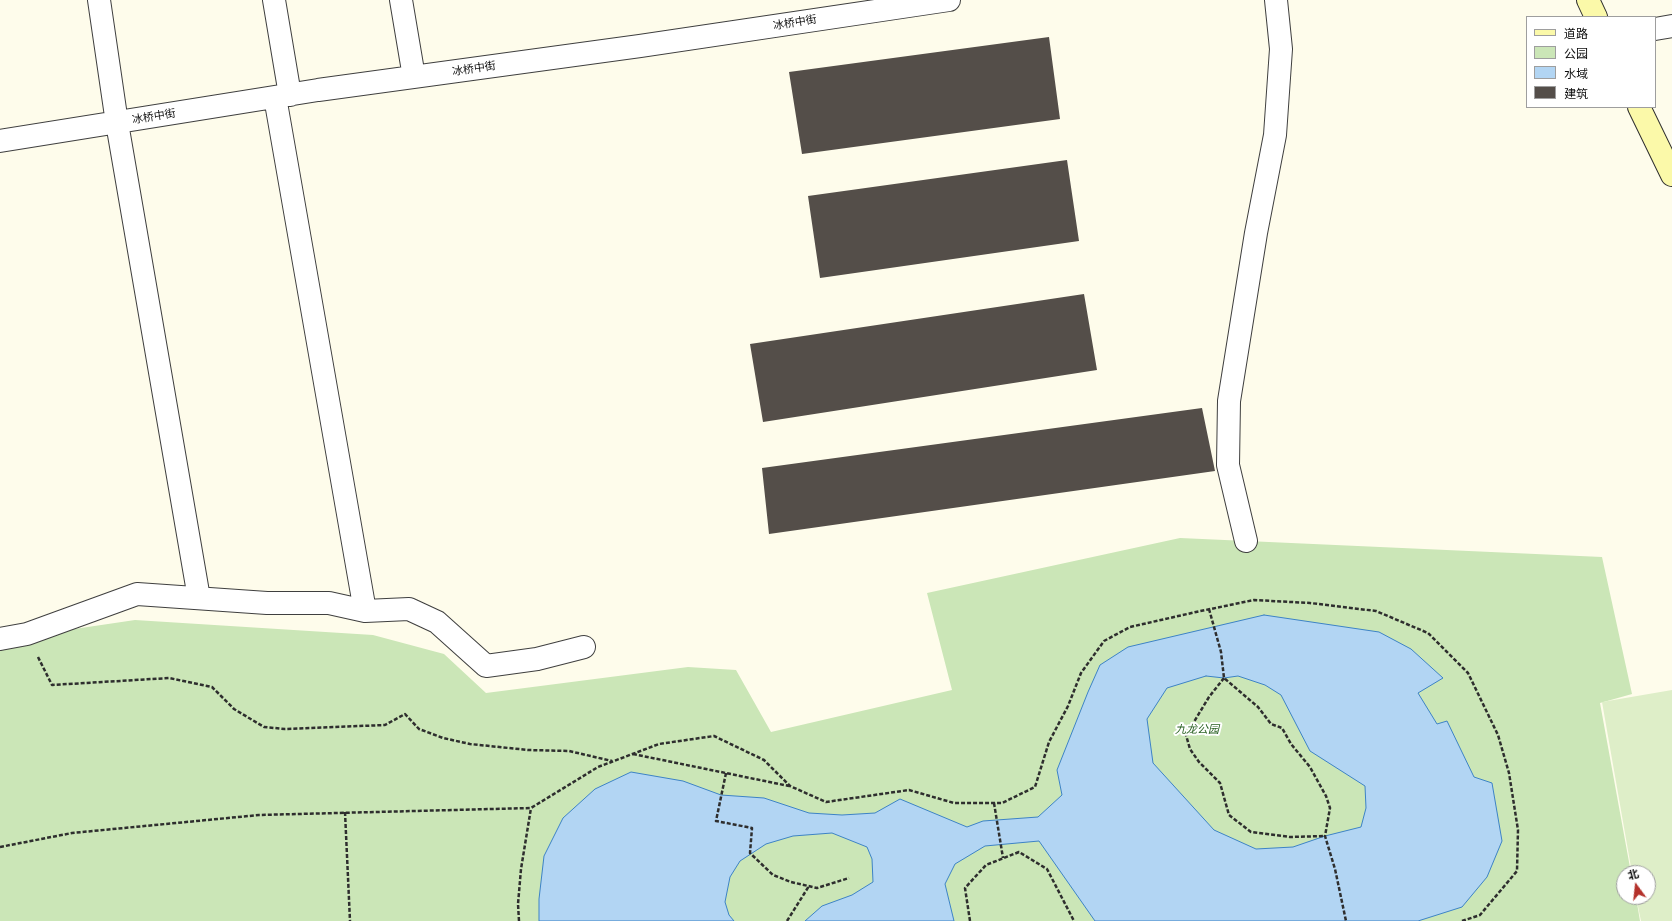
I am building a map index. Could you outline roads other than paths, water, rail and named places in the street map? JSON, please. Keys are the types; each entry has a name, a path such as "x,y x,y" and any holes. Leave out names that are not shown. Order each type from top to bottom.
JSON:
{"street":[{"path":"99,0 116,123 199,598"},
{"path":"274,0 283,96 364,611"},
{"path":"402,0 414,77"},
{"name":"冰桥中街","path":"0,141 283,96 640,46 949,0"},
{"path":"1246,541 1228,465 1229,401 1256,233 1275,135 1281,50 1276,0"},
{"path":"1588,0 1596,16"},
{"path":"1656,29 1672,26"},
{"path":"1639,108 1672,175"},
{"path":"0,639 27,634 137,594 267,603 329,604 364,611 410,609 437,622 486,666 537,659 584,647"}],"water":[{"path":"1264,615 1379,632 1411,649 1443,678 1418,693 1437,724 1447,721 1474,777 1492,783 1502,841 1487,877 1462,907 1418,921 1095,921 1039,841 985,846 955,864 945,884 954,921 805,921 822,906 852,895 873,882 872,859 867,847 832,833 793,836 766,844 740,861 730,877 725,902 729,915 734,921 539,921 539,899 544,856 563,818 595,789 631,772 683,781 721,795 764,798 809,813 842,815 875,813 900,799 967,827 983,821 1038,817 1062,795 1057,770 1100,665 1128,647","holes":["1206,676 1224,678 1238,676 1265,685 1281,695 1310,751 1365,786 1366,808 1361,827 1325,836 1293,847 1256,849 1214,830 1153,763 1147,719 1167,688"]}],"park label":[{"name":"九龙公园","path":"1197,730"}]}
